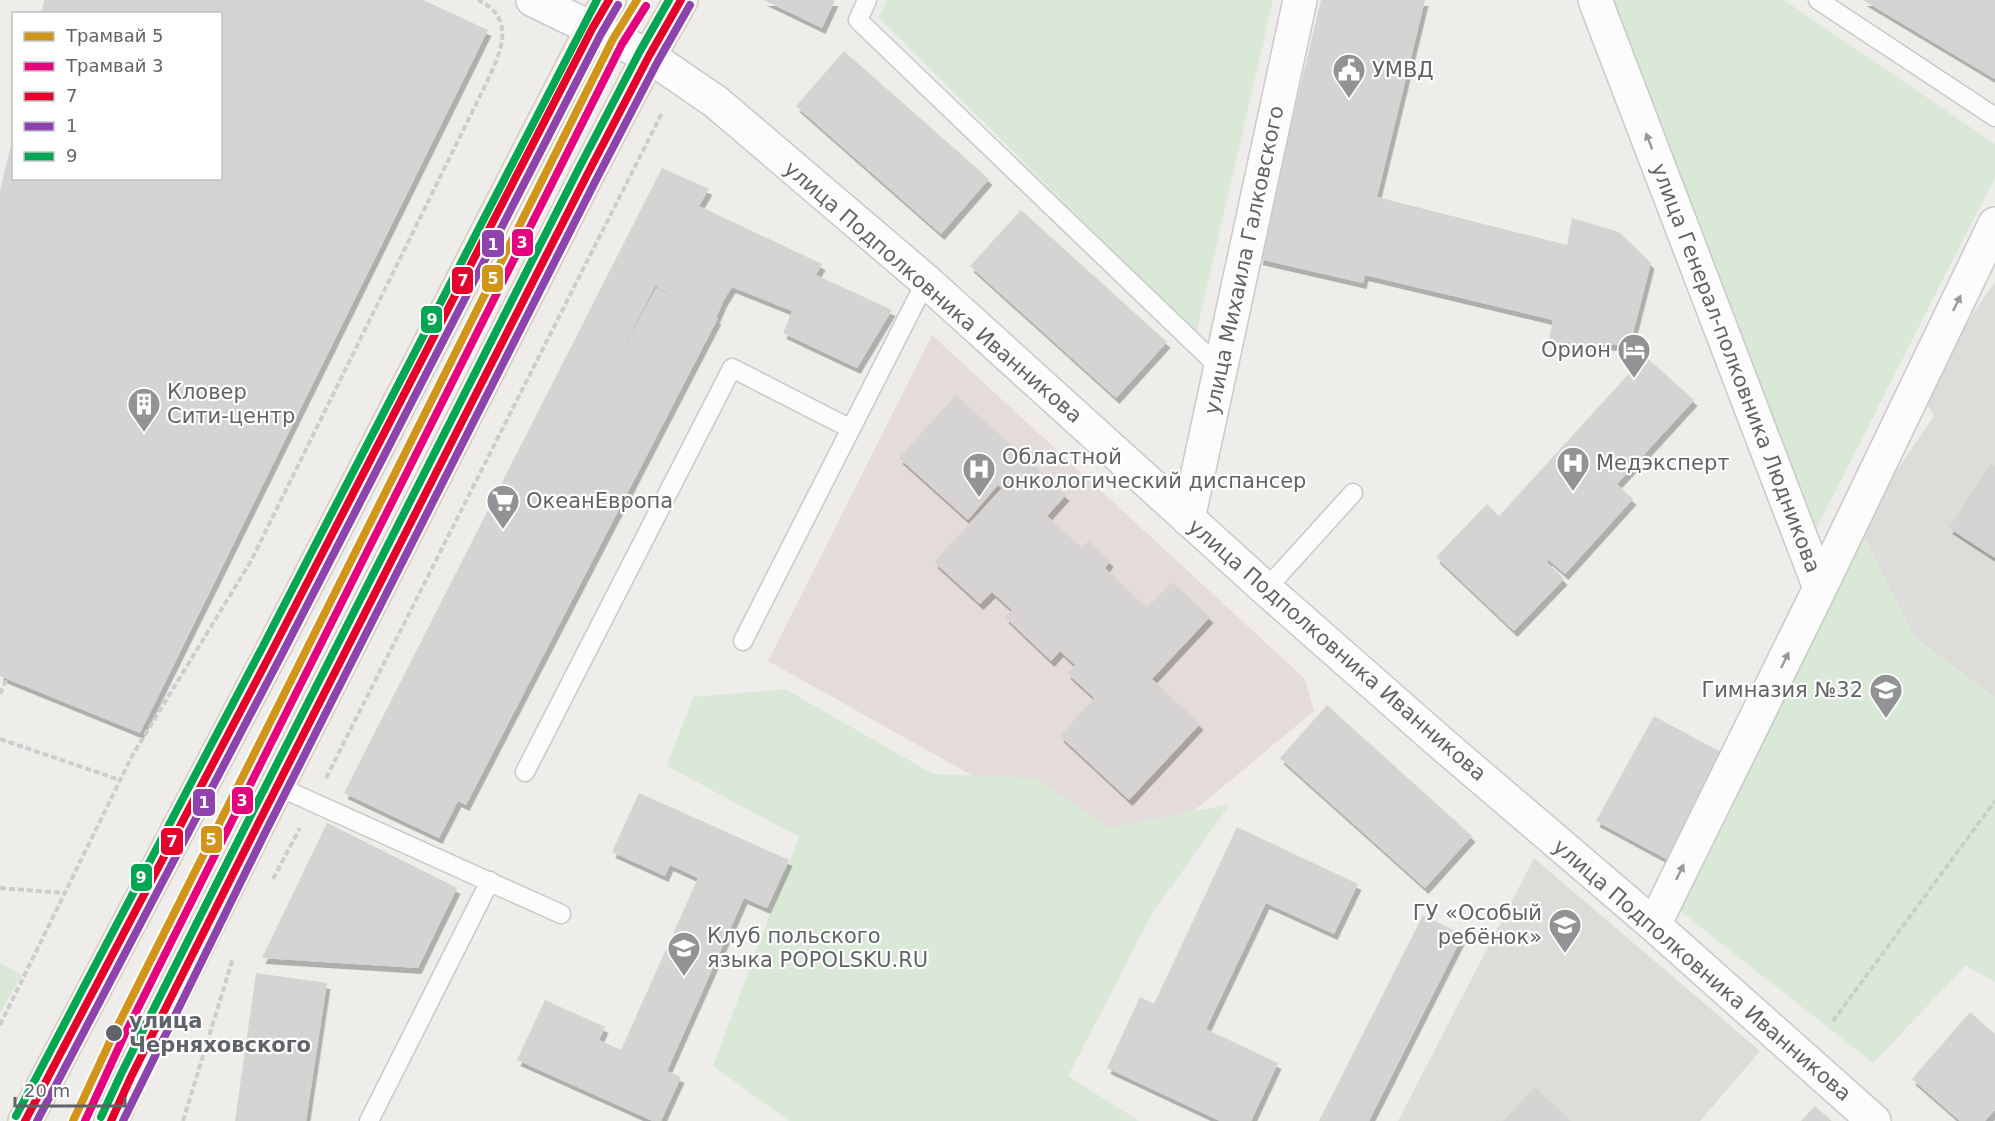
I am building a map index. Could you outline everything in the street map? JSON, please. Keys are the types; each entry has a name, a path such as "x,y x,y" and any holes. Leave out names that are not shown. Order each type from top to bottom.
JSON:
{"main road":[{"path":"25,1121 272,653 592,29 609,0"},
{"path":"111,1121 277,786 649,56 681,0"}],"street":[{"name":"улица Подполковника Иванникова","path":"533,0 649,56 679,79 716,102 926,281 1266,590 1654,925 1874,1121"},
{"name":"улица Михаила Галковского","path":"1188,519 1300,0"},
{"name":"улица Генерал-полковника Людникова","path":"1595,0 1820,588 1654,925"},
{"path":"1820,588 1995,224"}],"lane":[{"path":"867,0 858,20 1220,368"},
{"path":"1818,0 1995,117"},
{"path":"744,641 926,281"},
{"path":"525,772 732,368 851,429"},
{"path":"1266,590 1353,493"},
{"path":"277,786 561,914"},
{"path":"369,1121 490,881"}],"path":[{"path":"0,1025 132,756 251,561 484,88 499,55 504,34 498,17 485,3 478,0"},
{"path":"271,883 679,79"},
{"path":"0,694 8,678"},
{"path":"0,739 120,780"},
{"path":"1833,1021 1995,801"},
{"path":"0,888 65,893"},
{"path":"183,1121 234,954"}],"shaded area":[{"name":"Гимназия №32","path":"1995,282 1995,934 1873,1063 1689,901 1891,479 1934,416 1920,391"},
{"name":"Областной онкологический диспансер","path":"932,335 1305,679 1314,711 1130,864 768,661"},
{"name":"ГУ «Особый ребёнок»","path":"1534,858 1760,1051 1700,1121 1398,1121"}],"green space":[{"path":"887,0 1273,0 1196,334 879,18"},
{"path":"1606,0 1784,0 1995,144 1995,177 1805,551"},
{"name":"Гимназия №32","path":"1864,537 1915,637 1995,697 1995,982 1965,965 1873,1063 1680,911"},
{"path":"785,689 933,774 1034,778 1109,828 1230,804 1152,914 1068,1076 1139,1121 789,1121 713,1066 799,837 667,766 693,697"},
{"path":"0,963 22,975 0,1013"}],"building":[{"name":"Кловер Сити-центр","path":"44,0 423,0 488,30 140,733 0,676 0,191 12,141 12,180 222,180 222,12 41,12"},
{"path":"764,0 835,0 822,28"},
{"name":"УМВД","path":"1321,0 1425,0 1377,197 1567,245 1572,218 1619,232 1651,263 1630,345 1548,344 1553,320 1365,275 1363,283 1259,259"},
{"path":"1863,0 1995,0 1995,79 1938,45"},
{"path":"844,51 989,179 941,234 796,106"},
{"path":"662,168 709,189 699,206 822,264 816,275 892,310 857,368 783,333 792,311 732,287 466,805 458,801 439,838 344,793","holes":["655,286 687,303 656,288 605,384"]},
{"path":"1021,210 1167,342 1116,398 970,266"},
{"name":"Медэксперт","path":"1645,356 1694,400 1617,484 1633,499 1565,574 1549,560 1547,562 1564,579 1514,631 1436,557 1487,504 1499,516"},
{"path":"956,395 1066,495 1047,516 1082,548 1088,541 1110,561 1105,568 1147,608 1172,582 1210,617 1152,679 1200,724 1129,800 1060,736 1094,698 1067,673 1075,665 1060,651 1051,661 1005,617 1012,610 992,592 980,604 934,562 1002,488 998,485 968,520 899,458"},
{"path":"1991,464 1995,466 1995,558 1949,528"},
{"path":"1327,705 1472,836 1425,888 1280,758"},
{"path":"1654,716 1728,756 1670,861 1596,821"},
{"path":"639,793 789,860 767,908 744,898 667,1071 681,1077 661,1121 653,1121 517,1060 545,1000 605,1027 599,1040 621,1050 698,878 670,865 665,876 612,852"},
{"path":"327,823 457,888 418,968 262,958"},
{"path":"1237,827 1358,884 1334,934 1266,903 1206,1029 1278,1063 1251,1121 1220,1121 1107,1068 1140,997 1154,1004"},
{"path":"1423,915 1463,935 1369,1121 1319,1121"},
{"path":"256,973 327,983 306,1121 235,1121"},
{"path":"1970,1012 1995,1034 1995,1110 1985,1121 1960,1121 1912,1079"},
{"path":"1535,1087 1571,1121 1503,1121"},
{"path":"1815,1106 1832,1121 1801,1121"}],"tram line":[{"name":"5","path":"73,1121 114,1033 613,39 637,0"},
{"name":"3","path":"85,1121 123,1038 622,44 646,6"}],"transit line":[{"name":"9","path":"16,1116 262,648 597,0"},
{"name":"7","path":"25,1121 271,653 609,0"},
{"name":"9","path":"101,1117 248,821 579,168 669,0"},
{"name":"7","path":"111,1121 257,826 588,173 681,0"},
{"name":"1","path":"37,1121 618,5"},
{"name":"1","path":"123,1121 266,831 597,178 690,5"}],"place":[{"name":"УМВД","path":"1349,99"},
{"name":"Орион","path":"1634,379"},
{"name":"Кловер Сити-центр","path":"144,433"},
{"name":"Медэксперт","path":"1573,492"},
{"name":"Областной онкологический диспансер","path":"979,498"},
{"name":"ОкеанЕвропа","path":"503,530"},
{"name":"Гимназия №32","path":"1886,719"},
{"name":"ГУ «Особый ребёнок»","path":"1565,954"},
{"name":"Клуб польского языка POPOLSKU.RU","path":"684,977"},
{"name":"улица Черняховского","path":"114,1033"}]}
